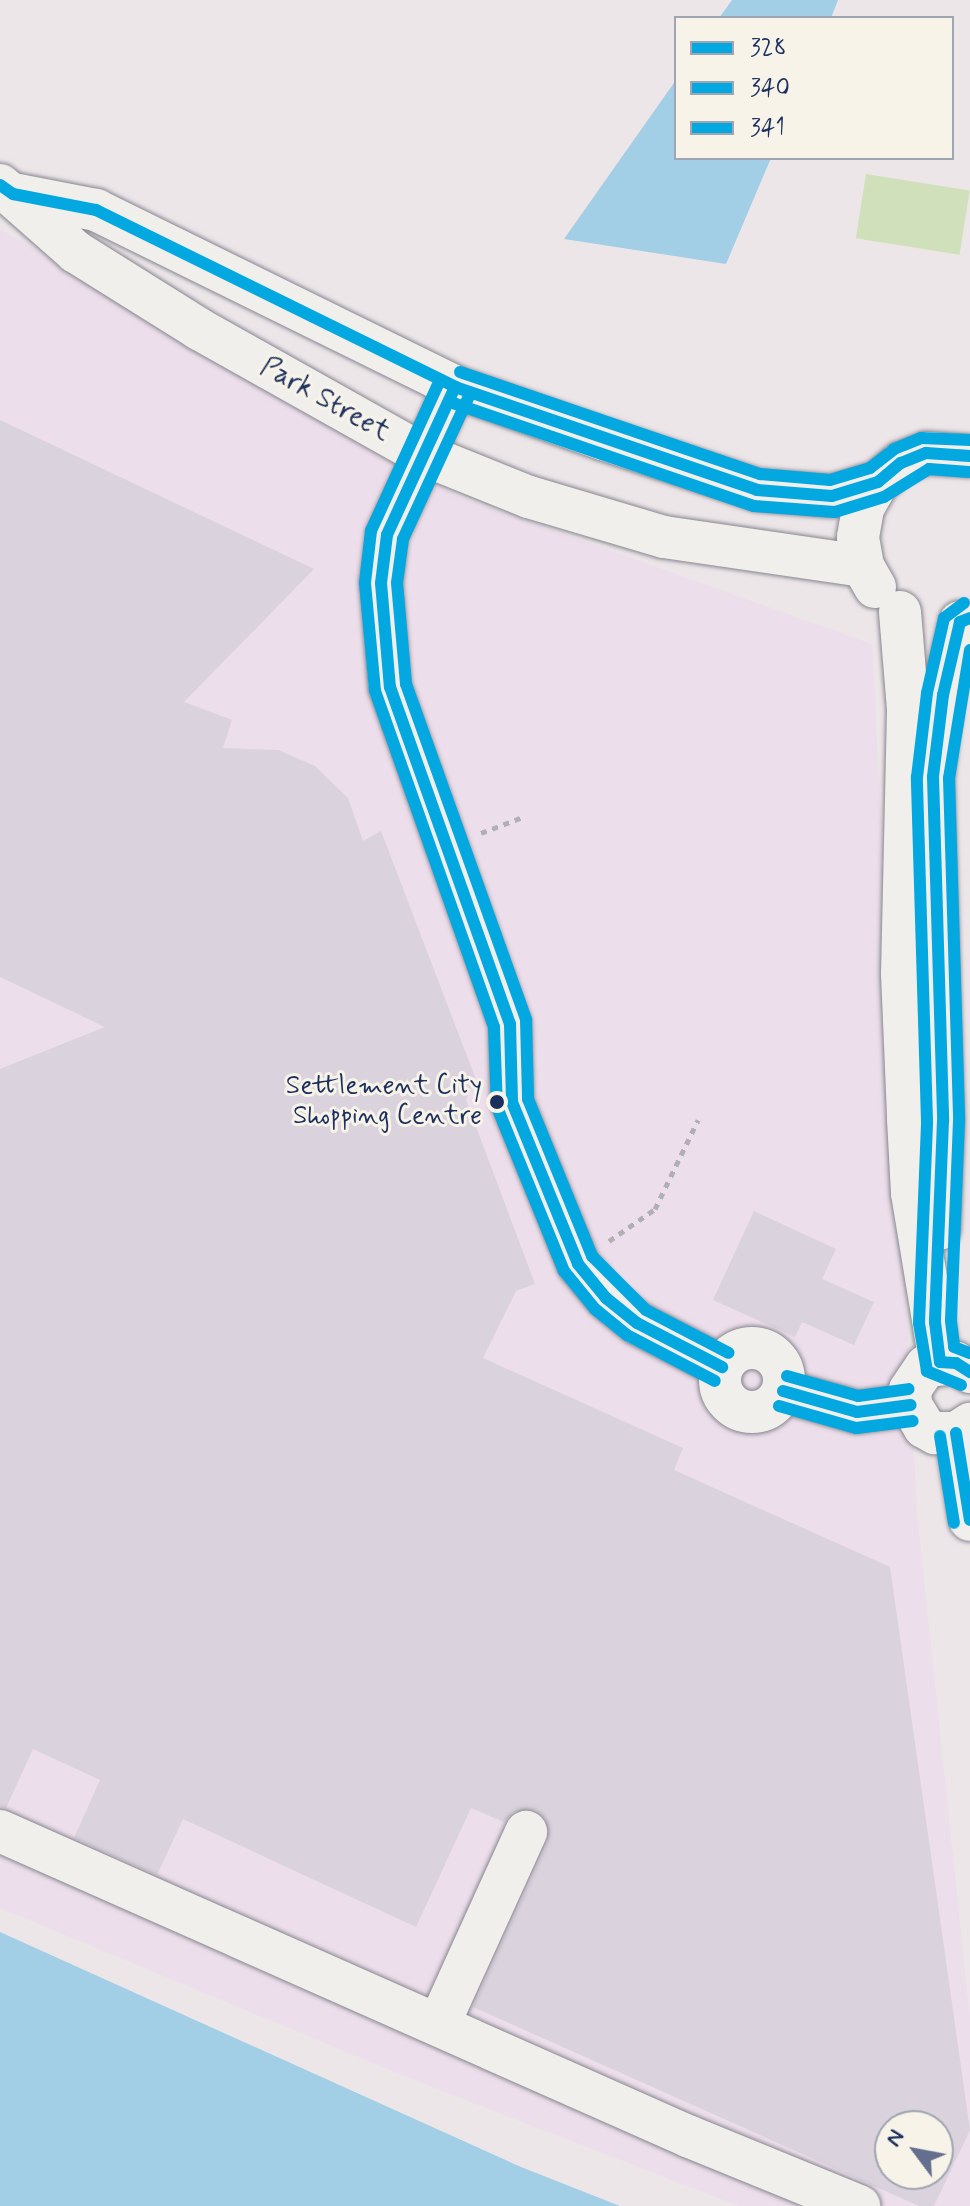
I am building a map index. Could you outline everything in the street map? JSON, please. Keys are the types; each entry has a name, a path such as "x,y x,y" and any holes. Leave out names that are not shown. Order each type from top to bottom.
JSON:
{"street":[{"name":"Park Street","path":"6,189 96,210 455,387 757,490 832,496 878,482"},
{"name":"Park Street","path":"6,189 76,252 199,329 422,454 529,497 664,537 863,566"},
{"path":"455,387 387,535 381,583 390,687 510,1024 512,1102 578,1264 606,1298 637,1323 722,1367 721,1390 735,1408 757,1412 783,1391 857,1412 911,1405"},
{"path":"948,1352 955,1064 933,777 943,695 965,620 930,625 900,612 878,592 863,566 858,537 863,508 878,482 901,463 926,453 970,456"},
{"path":"900,612 908,710 902,973 912,1193 948,1352"},
{"path":"948,1352 926,1366 916,1378 911,1405 924,1427 935,1433 963,1429 970,1520"},
{"path":"0,1831 859,2206"},
{"path":"439,2024 526,1832"}],"path":[{"path":"578,1264 655,1209 698,1120"}],"shaded area":[{"path":"0,229 458,496 872,644 917,1512 970,2019 970,2206 739,2206 409,2078 0,1908"}],"green space":[{"path":"866,174 970,190 960,255 856,238"}],"water":[{"path":"732,0 838,0 832,16 720,16"},
{"path":"674,83 674,160 770,160 726,264 564,239"},
{"path":"0,1932 521,2167 620,2206 0,2206"}],"building":[{"path":"0,420 314,569 184,702 232,720 223,748 278,750 315,766 348,798 363,841 381,831 475,1077 466,1100 535,1284 516,1291 483,1358 683,1448 674,1470 890,1567 970,2130 954,2164 954,2110 874,2110 874,2186 473,2007 548,1842 546,1819 535,1810 513,1812 504,1822 471,1808 416,1927 183,1819 157,1875 74,1838 100,1780 33,1749 6,1808 0,1807 0,1069 105,1027 0,977"},
{"path":"754,1211 836,1249 822,1279 874,1302 854,1345 802,1322 795,1337 713,1300"},
{"path":"883,2190 942,2190 934,2206 919,2206"}],"transit line":[{"name":"328","path":"0,185 13,194 96,210 455,387 757,490 832,496 878,482 901,463 926,453 970,456"},
{"name":"341","path":"460,372 760,474 830,480 870,468 894,449 921,438 970,440"},
{"name":"340","path":"440,380 371,531 365,583 375,691 494,1027 497,1107 564,1271 595,1309 627,1335 715,1381"},
{"name":"328","path":"455,387 387,535 381,583 390,687 510,1024 512,1102 578,1264 606,1298 637,1323 722,1367"},
{"name":"341","path":"470,394 403,539 397,583 406,684 526,1020 528,1099 592,1256 646,1310 729,1353"},
{"name":"340","path":"450,402 754,506 835,512 884,497 929,469 969,472"},
{"name":"340","path":"961,1385 927,1371 919,1323 927,1121 917,777 927,693 944,618 964,603"},
{"name":"328","path":"970,618 960,622 943,695 933,777 943,1121 935,1322 940,1362 956,1363 970,1372"},
{"name":"341","path":"970,650 949,778 959,1121 951,1321 954,1347 970,1353"},
{"name":"341","path":"787,1376 858,1396 909,1389"},
{"name":"328","path":"783,1391 857,1412 911,1405"},
{"name":"340","path":"779,1406 856,1428 913,1421"},
{"name":"328","path":"956,1433 970,1520"},
{"name":"340","path":"940,1436 954,1523"}],"place":[{"name":"Settlement City Shopping Centre","path":"497,1102"}]}
